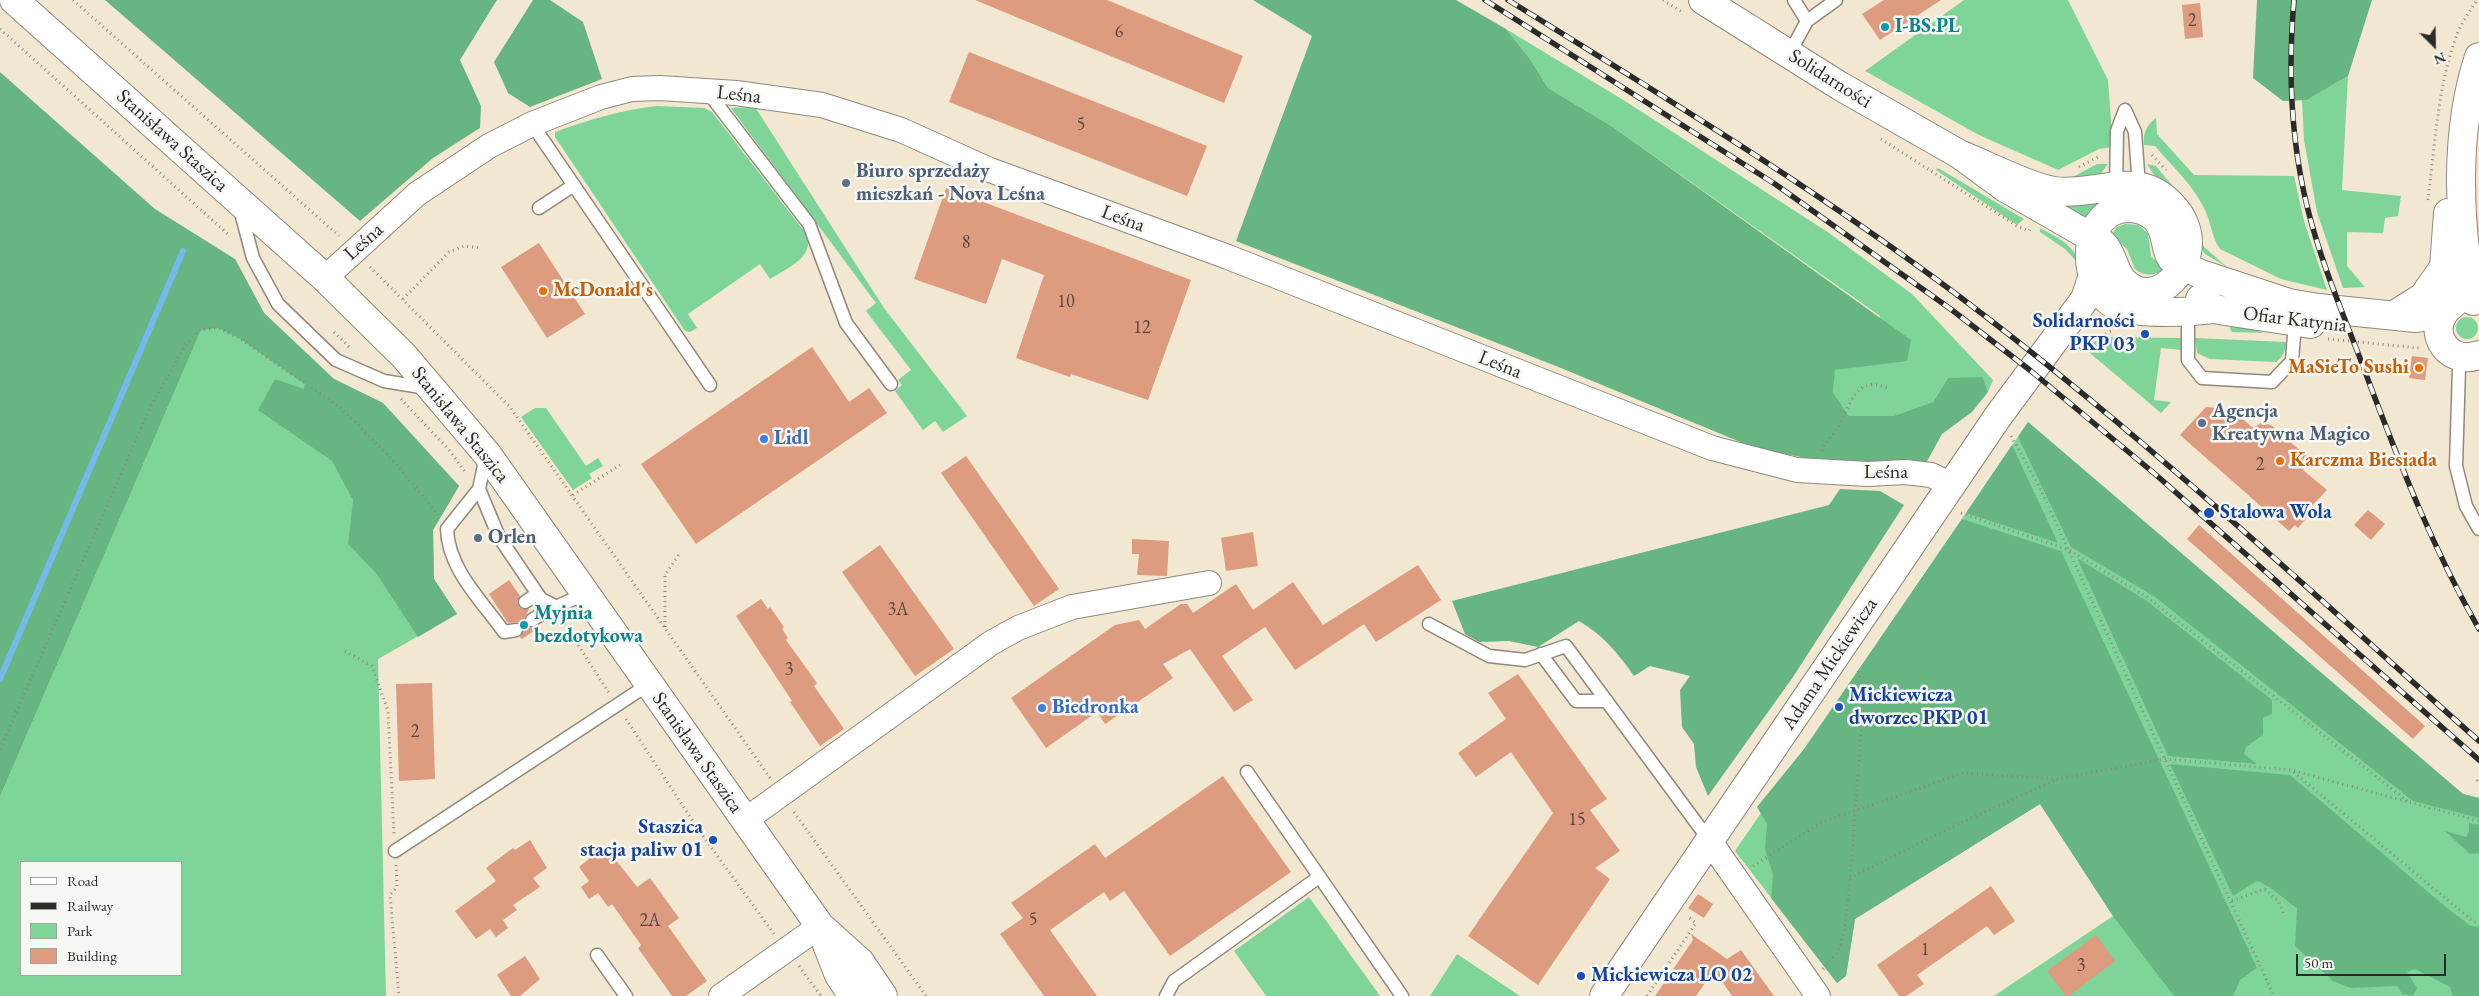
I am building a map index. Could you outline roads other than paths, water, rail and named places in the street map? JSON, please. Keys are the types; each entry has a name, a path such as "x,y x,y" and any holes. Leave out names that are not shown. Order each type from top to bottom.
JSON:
{"street":[{"name":"Stanisława Staszica","path":"14,0 325,278 373,324 434,389 487,454 744,821 820,926 860,962 883,996"},
{"name":"Solidarności","path":"1703,0 1840,86 1959,154 2004,187 2092,238"},
{"path":"2452,318 2444,267 2447,217 2460,171 2468,96 2479,60"},
{"name":"Leśna","path":"325,278 417,194 503,138 532,124 601,97 632,90 660,88 707,91 822,105 901,130 990,170 1242,262 1712,448 1796,470 1868,474 1905,472 1931,475 1952,485"},
{"name":"Solidarności","path":"1959,154 2054,191 2123,194 2136,208 2153,216 2163,229 2171,258 2182,266"},
{"path":"2460,171 2465,250 2448,350 2471,356"},
{"path":"2123,194 2102,219 2092,238 2090,250 2093,275 2102,294 2116,305 2139,311 2215,309"},
{"name":"Ofiar Katynia","path":"2092,238 2109,250 2115,269 2125,284 2134,289 2186,295 2202,300 2215,309 2294,330 2452,318"},
{"name":"Ofiar Katynia","path":"2182,266 2289,303 2318,308 2396,314 2416,318 2452,318"},
{"name":"Adama Mickiewicza","path":"2061,335 2116,305 2172,282 2182,266"},
{"path":"2396,314 2423,297 2444,267"},
{"name":"Adama Mickiewicza","path":"1604,996 1998,415 2061,335 2085,299 2093,275"},
{"path":"744,821 991,643 1018,628 1072,607 1209,583"},
{"path":"1709,840 1818,985"},
{"name":"Stanisława Staszica","path":"820,926 839,975 853,996"},
{"path":"721,996 820,926"}],"lane":[{"path":"1794,0 1807,21"},
{"path":"1789,54 1807,21 1836,0"},
{"path":"707,91 809,224 846,323 891,384"},
{"path":"532,124 710,385"},
{"path":"538,208 574,185"},
{"path":"237,199 254,258 278,304 336,360 384,381 434,389"},
{"path":"2188,310 2188,360 2202,378 2272,382 2292,361 2294,330"},
{"path":"2471,356 2458,368 2456,466 2466,506 2479,529"},
{"path":"487,454 479,489 447,529 447,544 467,582 500,618 504,632 516,630"},
{"path":"479,489 499,537 541,599 555,606"},
{"path":"532,620 555,606 566,604 585,593"},
{"path":"525,602 537,594"},
{"path":"1429,624 1489,656 1525,660 1566,646 1709,840"},
{"path":"1541,654 1576,701 1607,701"},
{"path":"395,851 649,684"},
{"path":"1247,772 1402,996"},
{"path":"1166,996 1174,981 1319,877"},
{"path":"597,955 626,996"}],"waterway":[{"path":"0,679 183,251"}],"railway":[{"path":"1485,0 1775,184 1952,310 2031,371 2155,474 2479,760"},
{"path":"1508,0 1680,107 1794,181 1906,257 1960,297 2028,349 2159,458 2288,570 2479,741"},
{"path":"2294,0 2291,52 2292,106 2302,185 2314,232 2337,298 2407,479 2447,570 2479,629"}],"place":[{"name":"I-BS.PL","path":"1885,27"},
{"name":"Biuro sprzedaży mieszkań - Nova Leśna","path":"846,183"},
{"name":"McDonald's","path":"543,291"},
{"name":"Solidarności PKP 03","path":"2145,334"},
{"name":"MaSieTo Sushi","path":"2419,368"},
{"name":"Agencja Kreatywna Magico","path":"2202,423"},
{"name":"Lidl","path":"764,439"},
{"name":"Karczma Biesiada","path":"2280,461"},
{"name":"Stalowa Wola","path":"2209,513"},
{"name":"Orlen","path":"478,538"},
{"name":"Myjnia bezdotykowa","path":"524,625"},
{"name":"Mickiewicza dworzec PKP 01","path":"1839,707"},
{"name":"Biedronka","path":"1042,708"},
{"name":"Staszica stacja paliw 01","path":"713,840"},
{"name":"Mickiewicza LO 02","path":"1581,976"}]}
